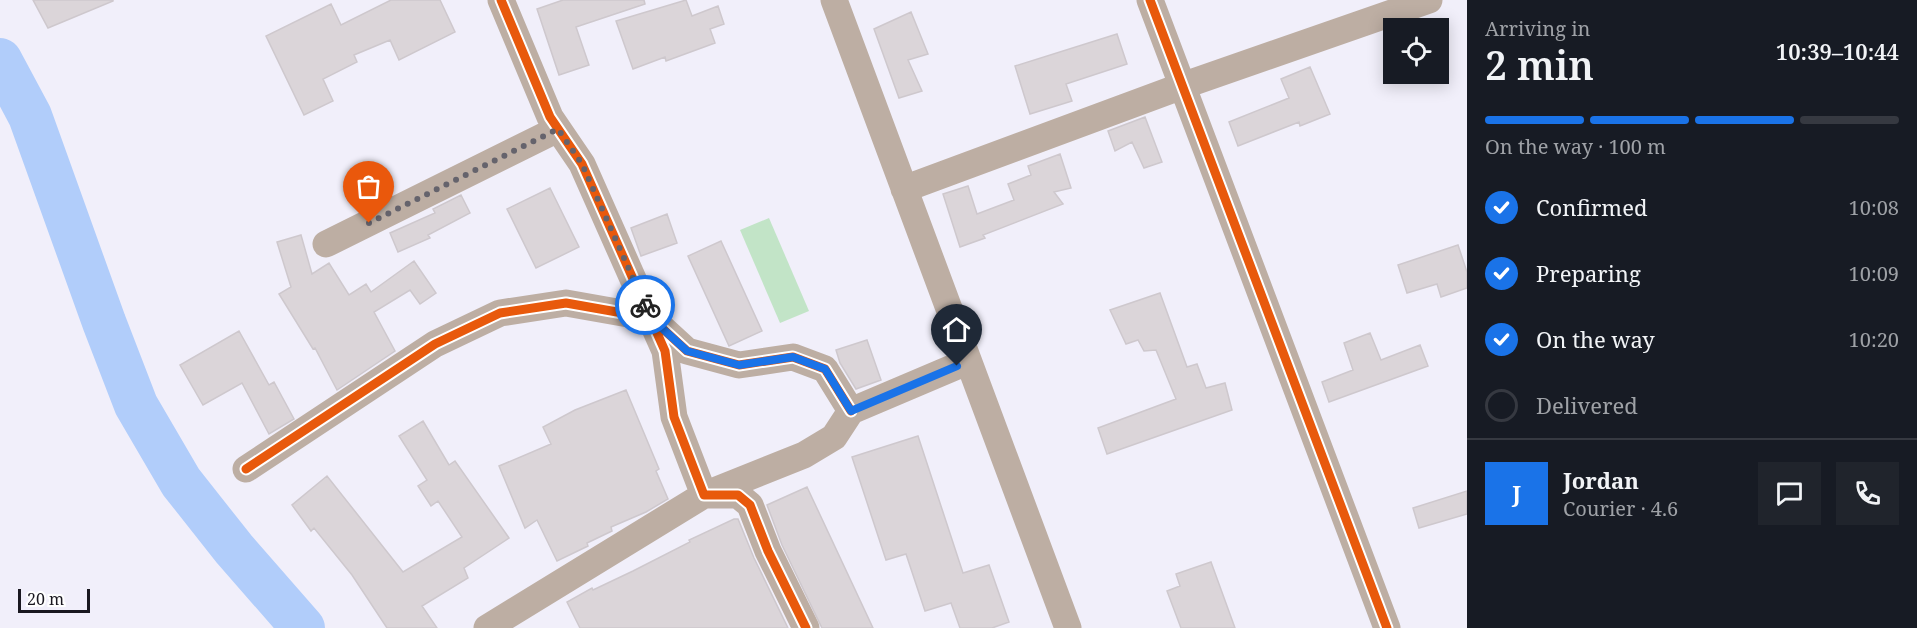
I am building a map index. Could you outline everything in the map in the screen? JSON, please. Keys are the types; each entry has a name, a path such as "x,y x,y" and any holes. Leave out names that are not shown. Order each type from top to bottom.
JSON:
{"street":[{"path":"501,0 550,117 582,164 665,351 674,417 704,495"},
{"path":"834,0 1068,628"},
{"path":"1150,0 1387,628"},
{"path":"904,189 1182,87 1429,0"},
{"path":"326,244 558,129"},
{"path":"246,469 435,344 500,313 566,303 651,318 687,351 739,365 793,357 825,369 851,411"},
{"path":"487,628 704,495 804,455 834,437 851,411 957,366"},
{"path":"704,495 738,495 750,505 768,551 806,628"}],"green space":[{"path":"769,218 809,311 780,323 740,230"}],"building":[{"path":"33,0 113,0 113,1 48,28"},
{"path":"391,0 440,0 455,32 399,60 390,40 354,55 357,62 323,79 333,101 304,115 266,36 331,4 341,25"},
{"path":"563,0 644,0 645,4 576,27 589,65 559,75 537,9"},
{"path":"686,0 692,16 718,6 724,24 710,29 715,43 666,61 665,57 633,69 616,21"},
{"path":"911,12 928,54 908,60 922,91 899,98 874,29"},
{"path":"1117,34 1127,64 1066,84 1072,101 1030,114 1015,66"},
{"path":"1310,67 1330,114 1300,126 1299,122 1238,146 1229,122 1289,98 1281,79"},
{"path":"1145,117 1162,162 1144,168 1132,142 1115,151 1108,131"},
{"path":"1060,154 1071,188 1054,192 1063,204 983,235 985,238 960,247 943,194 968,186 977,214 1014,200 1008,184 1031,175 1028,166"},
{"path":"550,188 579,247 536,268 507,209"},
{"path":"461,195 470,213 428,235 430,238 398,252 390,233 435,213 433,209"},
{"path":"667,214 677,243 641,256 631,228"},
{"path":"301,235 312,274 329,263 349,295 366,284 371,292 414,261 436,293 420,304 410,290 374,312 395,351 337,390 315,348 313,349 279,294 291,287 277,242"},
{"path":"721,241 762,331 729,346 688,256"},
{"path":"1458,245 1467,272 1467,288 1441,297 1437,284 1407,293 1398,265"},
{"path":"1160,293 1187,367 1197,364 1206,388 1225,383 1232,410 1107,454 1098,428 1176,399 1156,350 1144,351 1138,340 1126,344 1110,310"},
{"path":"239,331 269,385 274,382 294,419 269,434 242,383 203,405 180,365"},
{"path":"1370,333 1381,360 1420,345 1428,366 1329,402 1322,382 1353,370 1344,343"},
{"path":"867,340 881,380 856,389 840,363 836,350"},
{"path":"626,390 659,469 656,471 668,499 646,512 611,527 612,531 557,561 537,520 525,528 499,466 551,444 543,427 575,410"},
{"path":"423,421 449,465 455,461 509,538 464,568 468,578 422,606 437,628 387,628 352,575 314,528 311,531 292,505 327,476 403,572 462,537 438,501 431,506 418,486 427,480 399,436"},
{"path":"918,436 963,573 989,565 1009,622 992,628 960,628 951,603 925,611 906,554 886,560 852,457"},
{"path":"807,487 873,628 822,628 782,545 767,505"},
{"path":"1467,491 1467,514 1419,528 1413,508"},
{"path":"738,519 788,628 580,628 567,602"},
{"path":"1211,562 1235,628 1181,628 1167,591 1180,586 1176,574"}],"waterway":[{"path":"0,60 30,116 136,405 181,482 234,549 303,628"}],"cycle path":[{"path":"501,0 550,117 582,164 665,351 674,417 704,495 738,495 750,505 768,551 806,628"},
{"path":"1150,0 1387,628"},
{"path":"246,469 435,344 500,313 566,303 651,318 687,351 739,365 793,357 825,369 851,411"}],"way so far":[{"path":"369,223 558,129 582,164 645,305"}],"route":[{"path":"645,305 651,318 687,351 739,365 793,357 825,369 851,411 957,366"}]}
